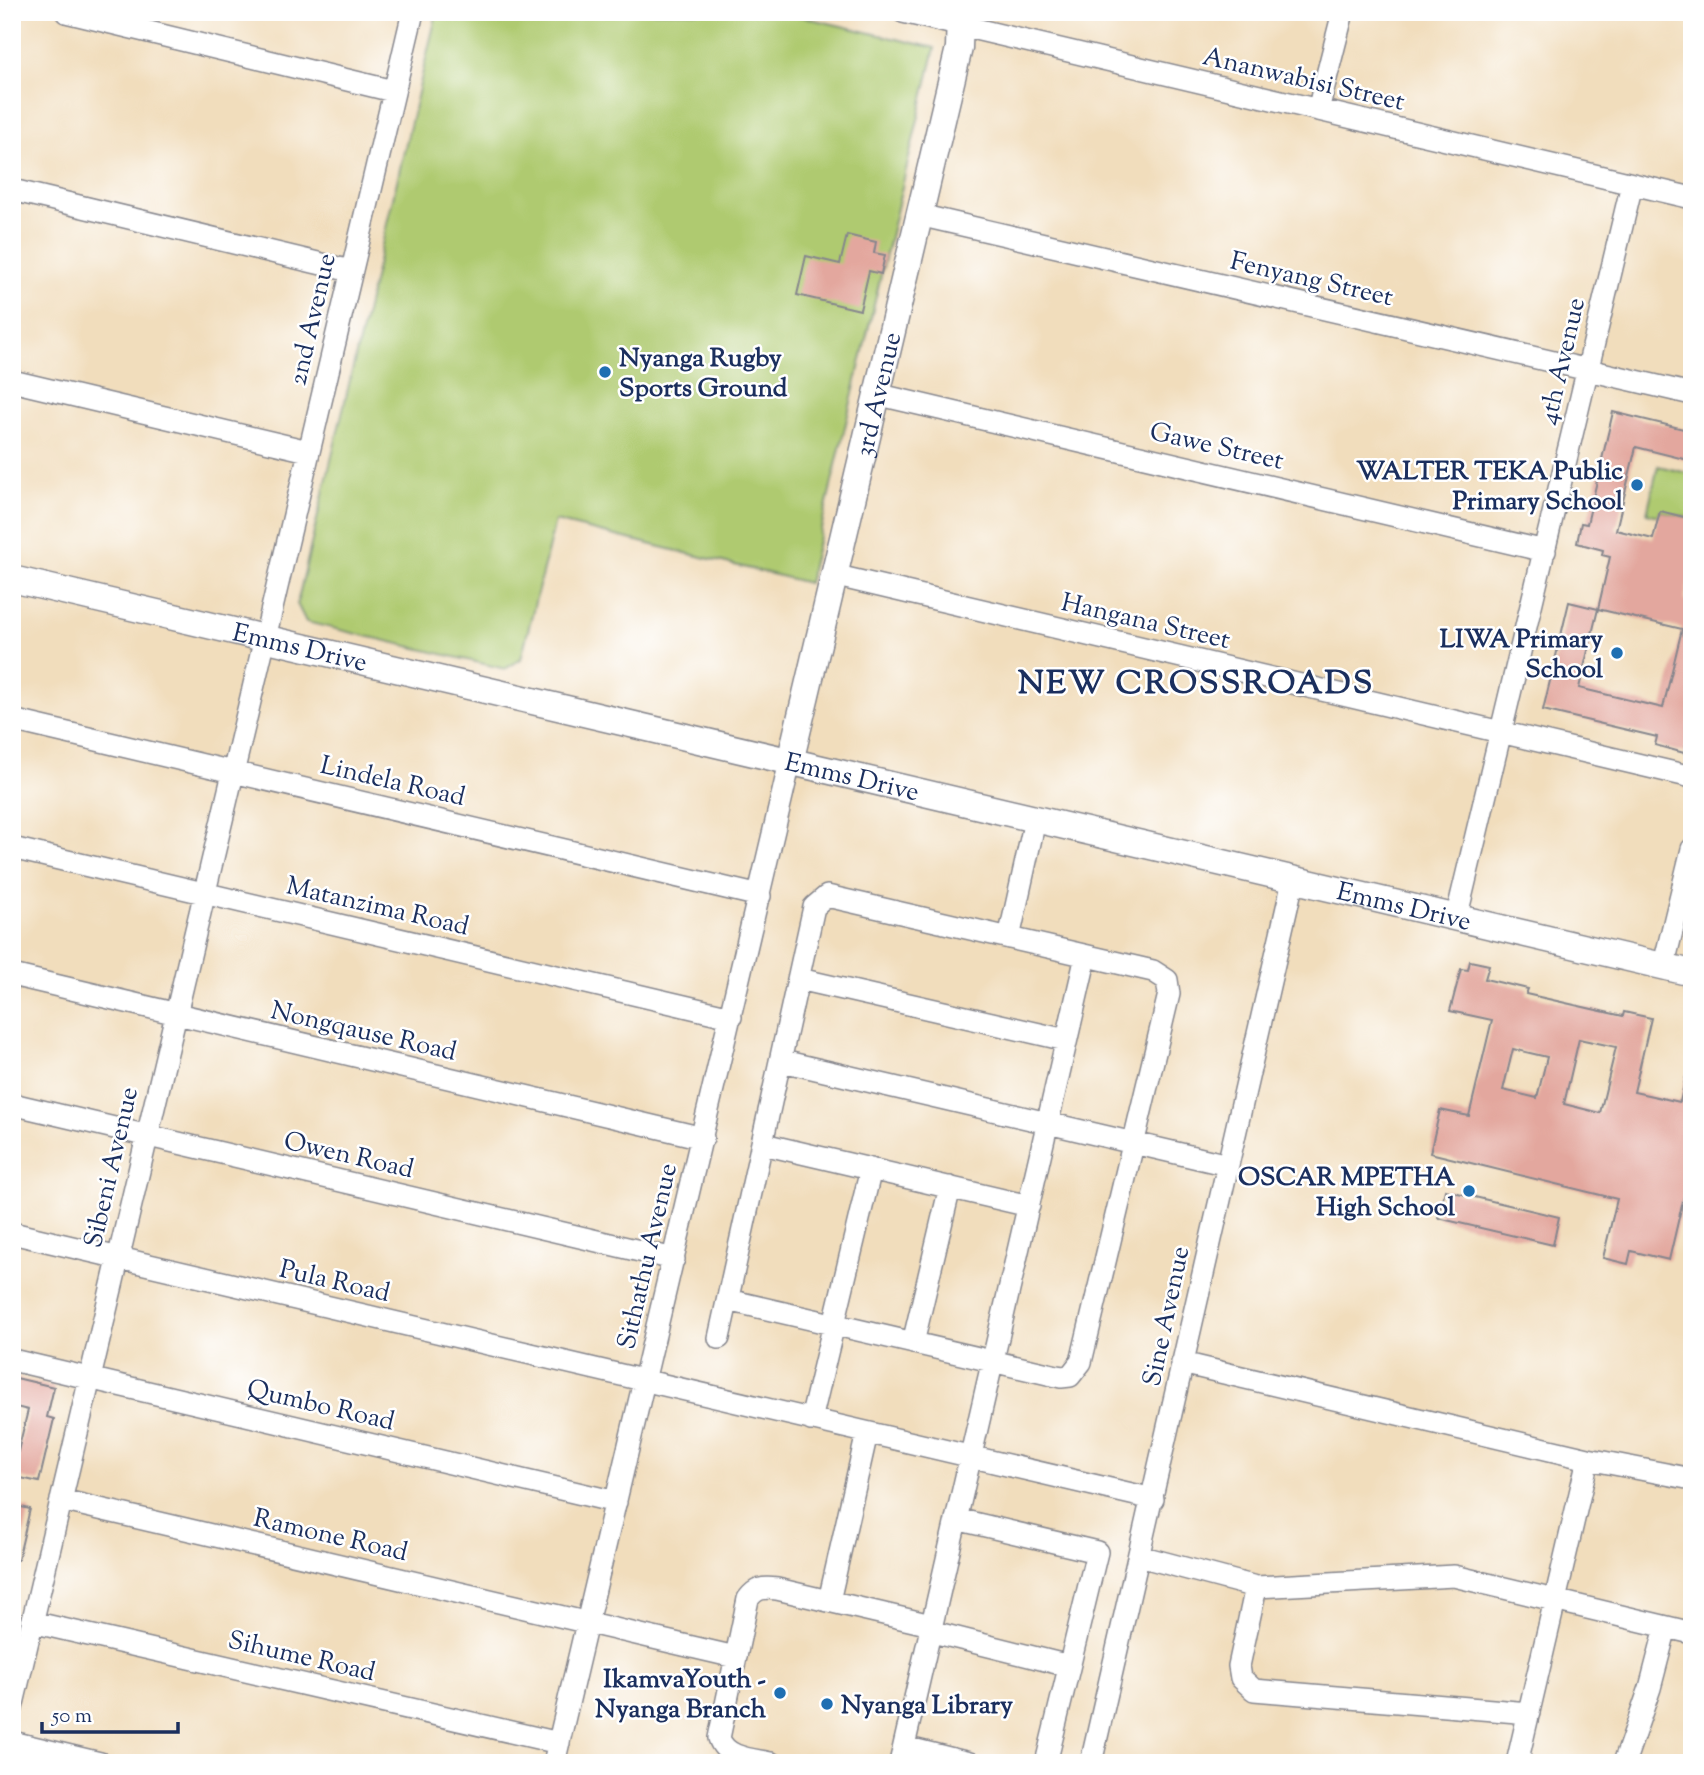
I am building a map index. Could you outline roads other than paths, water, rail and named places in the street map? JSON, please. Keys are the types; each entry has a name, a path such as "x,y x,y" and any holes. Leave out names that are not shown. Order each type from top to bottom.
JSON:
{"street":[{"path":"66,12 393,91"},
{"name":"2nd Avenue","path":"263,638 412,12"},
{"name":"Ananwabisi Street","path":"903,12 960,19 1318,110 1692,198"},
{"path":"1318,110 1343,12"},
{"name":"3rd Avenue","path":"790,762 959,48 960,19"},
{"name":"4th Avenue","path":"1456,919 1632,184"},
{"path":"12,190 351,271"},
{"name":"Fenyang Street","path":"919,215 1587,372 1692,394"},
{"path":"12,381 308,451"},
{"name":"Gawe Street","path":"876,394 1545,551"},
{"name":"Hangana Street","path":"833,575 1692,777"},
{"name":"Emms Drive","path":"12,579 1692,974"},
{"name":"Sibeni Avenue","path":"12,1708 263,638"},
{"name":"Lindela Road","path":"12,720 760,896"},
{"name":"Sithathu Avenue","path":"557,1753 790,762"},
{"path":"1009,938 1035,820"},
{"name":"Matanzima Road","path":"12,848 731,1017"},
{"path":"1663,968 1692,849"},
{"name":"Sine Avenue","path":"1091,1763 1293,881"},
{"path":"719,1338 814,907 827,896 1153,971 1167,980 1168,994 1076,1371 1061,1377 728,1300"},
{"path":"969,1763 902,1755 1086,956"},
{"name":"Nongqause Road","path":"12,975 703,1138"},
{"path":"799,979 1066,1041"},
{"path":"782,1061 1228,1165"},
{"name":"Owen Road","path":"12,1104 674,1259"},
{"path":"763,1144 1028,1206"},
{"path":"811,1420 871,1169"},
{"path":"914,1343 950,1187"},
{"name":"Pula Road","path":"12,1233 1153,1499"},
{"name":"Qumbo Road","path":"12,1360 616,1502"},
{"path":"1182,1363 1588,1459 1692,1479"},
{"path":"829,1601 867,1433"},
{"path":"1517,1763 1588,1459"},
{"name":"Ramone Road","path":"61,1500 735,1657"},
{"path":"956,1519 1097,1552 1046,1763"},
{"path":"1139,1556 1256,1587 1454,1576 1692,1633"},
{"path":"1256,1587 1239,1667 1241,1678 1254,1690 1529,1713"},
{"path":"771,1763 732,1754 726,1750 719,1738 748,1600 759,1588 777,1589 829,1601 1069,1666"},
{"name":"Sihume Road","path":"32,1622 557,1753"},
{"path":"1624,1763 1650,1688 1666,1627"},
{"path":"12,1742 100,1763"}],"place":[{"name":"Nyanga Rugby Sports Ground","path":"605,372"},
{"name":"WALTER TEKA Public Primary School","path":"1637,485"},
{"name":"LIWA Primary School","path":"1617,653"},
{"name":"OSCAR MPETHA High School","path":"1469,1191"},
{"name":"IkamvaYouth - Nyanga Branch","path":"780,1693"},
{"name":"Nyanga Library","path":"827,1704"}],"district":[{"name":"NEW CROSSROADS","path":"1196,681"}]}
